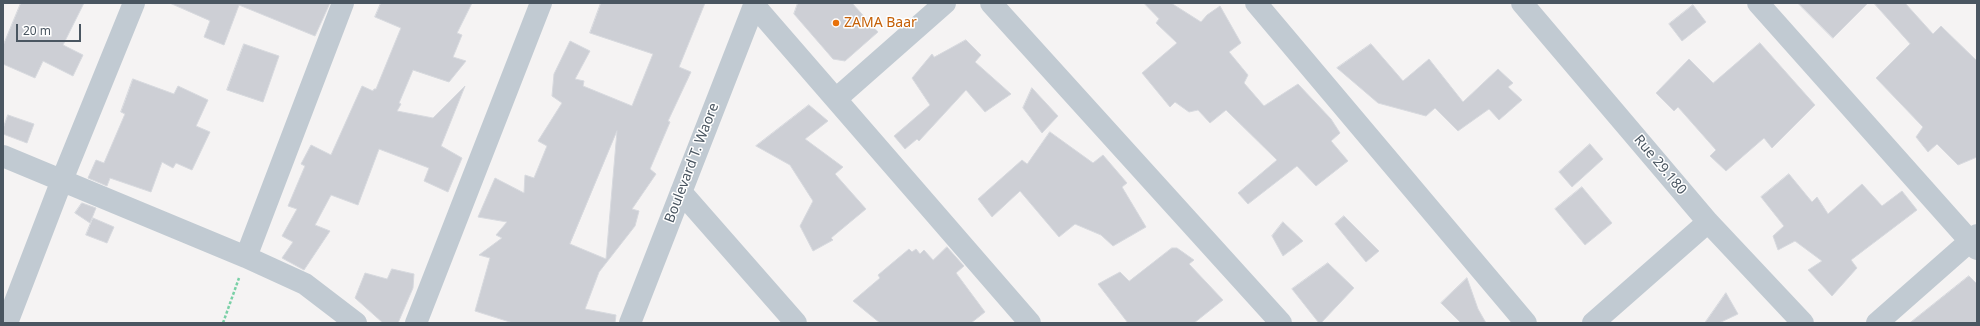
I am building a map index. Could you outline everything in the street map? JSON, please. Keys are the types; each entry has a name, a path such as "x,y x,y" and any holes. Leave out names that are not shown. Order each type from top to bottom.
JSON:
{"street":[{"path":"7,323 62,180 134,3"},
{"path":"246,257 343,3"},
{"path":"416,323 540,3"},
{"path":"836,99 945,3"},
{"path":"991,3 1281,323"},
{"path":"1256,3 1526,323"},
{"name":"Rue 29.180","path":"1522,3 1708,222 1803,323"},
{"path":"1758,3 1975,242 1877,323"},
{"path":"754,4 1027,322"},
{"name":"Boulevard T. Waore","path":"630,323 754,4"},
{"path":"3,156 246,257 305,284 356,323"},
{"path":"681,192 796,323"},
{"path":"1593,323 1708,222"}],"path":[{"path":"223,323 246,257"}],"building":[{"path":"21,3 84,3 63,45 83,55 73,76 43,61 35,78 3,64 3,46"},
{"path":"170,3 330,3 315,36 239,5 224,45 204,37 210,21"},
{"path":"381,3 472,3 457,33 462,35 453,57 466,61 449,82 413,70 397,111 433,118 465,86 441,146 462,158 448,192 424,181 429,168 379,149 358,205 331,195 315,225 330,231 304,270 282,258 293,242 282,236 297,209 288,206 305,166 301,164 311,145 331,155 362,86 373,91 376,89 401,28 375,17"},
{"path":"601,3 705,3 679,67 691,72 668,121 670,122 650,169 656,174 632,209 639,211 635,226 599,272 585,309 616,315 615,323 513,323 475,311 490,258 479,255 502,238 496,235 507,222 478,217 495,178 524,193 525,175 534,178 547,146 538,141 562,103 552,96 554,74 570,41 590,51 575,79 584,81 583,86 632,106 653,54 590,33","holes":["617,131 606,259 570,244"]},
{"name":"ZAMA Baar","path":"798,3 852,3 878,32 845,61 833,59 794,14"},
{"path":"1144,3 1171,3 1201,22 1207,15 1220,6 1241,43 1229,52 1248,75 1244,83 1264,106 1298,84 1331,119 1340,133 1331,141 1348,161 1316,186 1297,166 1248,204 1238,193 1277,160 1226,110 1210,123 1198,110 1189,112 1175,102 1170,107 1142,73 1177,43 1156,23 1159,19"},
{"path":"1798,3 1868,3 1833,38"},
{"path":"1874,3 1905,3 1933,34 1941,26 1977,61 1977,157 1958,165 1937,144 1928,152 1916,137 1923,127 1876,78 1910,44"},
{"path":"1693,5 1706,22 1682,41 1669,24"},
{"path":"966,40 981,55 975,62 1011,94 985,112 966,90 919,141 917,139 905,149 894,136 930,105 912,78 932,54 934,57"},
{"path":"1760,43 1815,105 1772,148 1764,138 1726,171 1710,156 1716,150 1678,107 1674,111 1656,93 1689,59 1713,83"},
{"path":"244,44 279,56 263,102 227,90"},
{"path":"1371,44 1403,81 1429,59 1463,102 1498,69 1513,83 1508,87 1522,100 1499,120 1489,109 1458,131 1435,108 1426,116 1378,103 1337,68"},
{"path":"133,79 174,94 178,86 208,100 196,126 210,132 192,170 176,163 173,168 162,162 151,192 110,178 107,186 88,178 96,160 104,163 125,114 121,112"},
{"path":"1032,88 1058,116 1042,133 1023,108"},
{"path":"809,105 828,121 805,139 843,167 835,174 866,209 831,238 833,240 813,251 800,226 813,201 790,165 756,146"},
{"path":"8,115 34,124 27,143 3,134 3,129"},
{"path":"1050,132 1093,163 1103,155 1127,183 1122,187 1146,227 1113,246 1101,235 1075,224 1059,237 1020,191 992,217 978,199 1022,160 1027,164"},
{"path":"1590,144 1603,159 1572,187 1559,172"},
{"path":"1789,174 1812,202 1817,197 1828,214 1862,184 1882,206 1902,191 1917,210 1851,260 1857,268 1832,296 1808,270 1822,261 1795,241 1778,250 1773,236 1784,226 1761,197"},
{"path":"1582,187 1612,223 1585,245 1555,209"},
{"path":"82,203 96,208 90,223 75,213"},
{"path":"1344,216 1379,251 1366,262 1335,224"},
{"path":"93,218 114,227 107,243 86,235"},
{"path":"1283,222 1303,241 1283,256 1272,236"},
{"path":"947,247 964,266 956,273 985,312 971,323 880,323 853,301 880,278 878,275 909,249 912,252 916,249 920,254 924,250 933,260"},
{"path":"1172,248 1177,248 1194,260 1189,264 1223,300 1194,323 1128,323 1098,284 1120,272 1129,281"},
{"path":"1328,263 1354,288 1321,323 1319,323 1292,289"},
{"path":"392,269 414,274 413,288 398,323 383,323 355,298 365,273 387,279"},
{"path":"1969,276 1977,284 1977,323 1910,323"},
{"path":"1467,278 1478,309 1486,323 1461,323 1441,303"},
{"path":"1726,293 1738,314 1719,323 1705,323"}],"place":[{"name":"ZAMA Baar","path":"836,23"}]}
